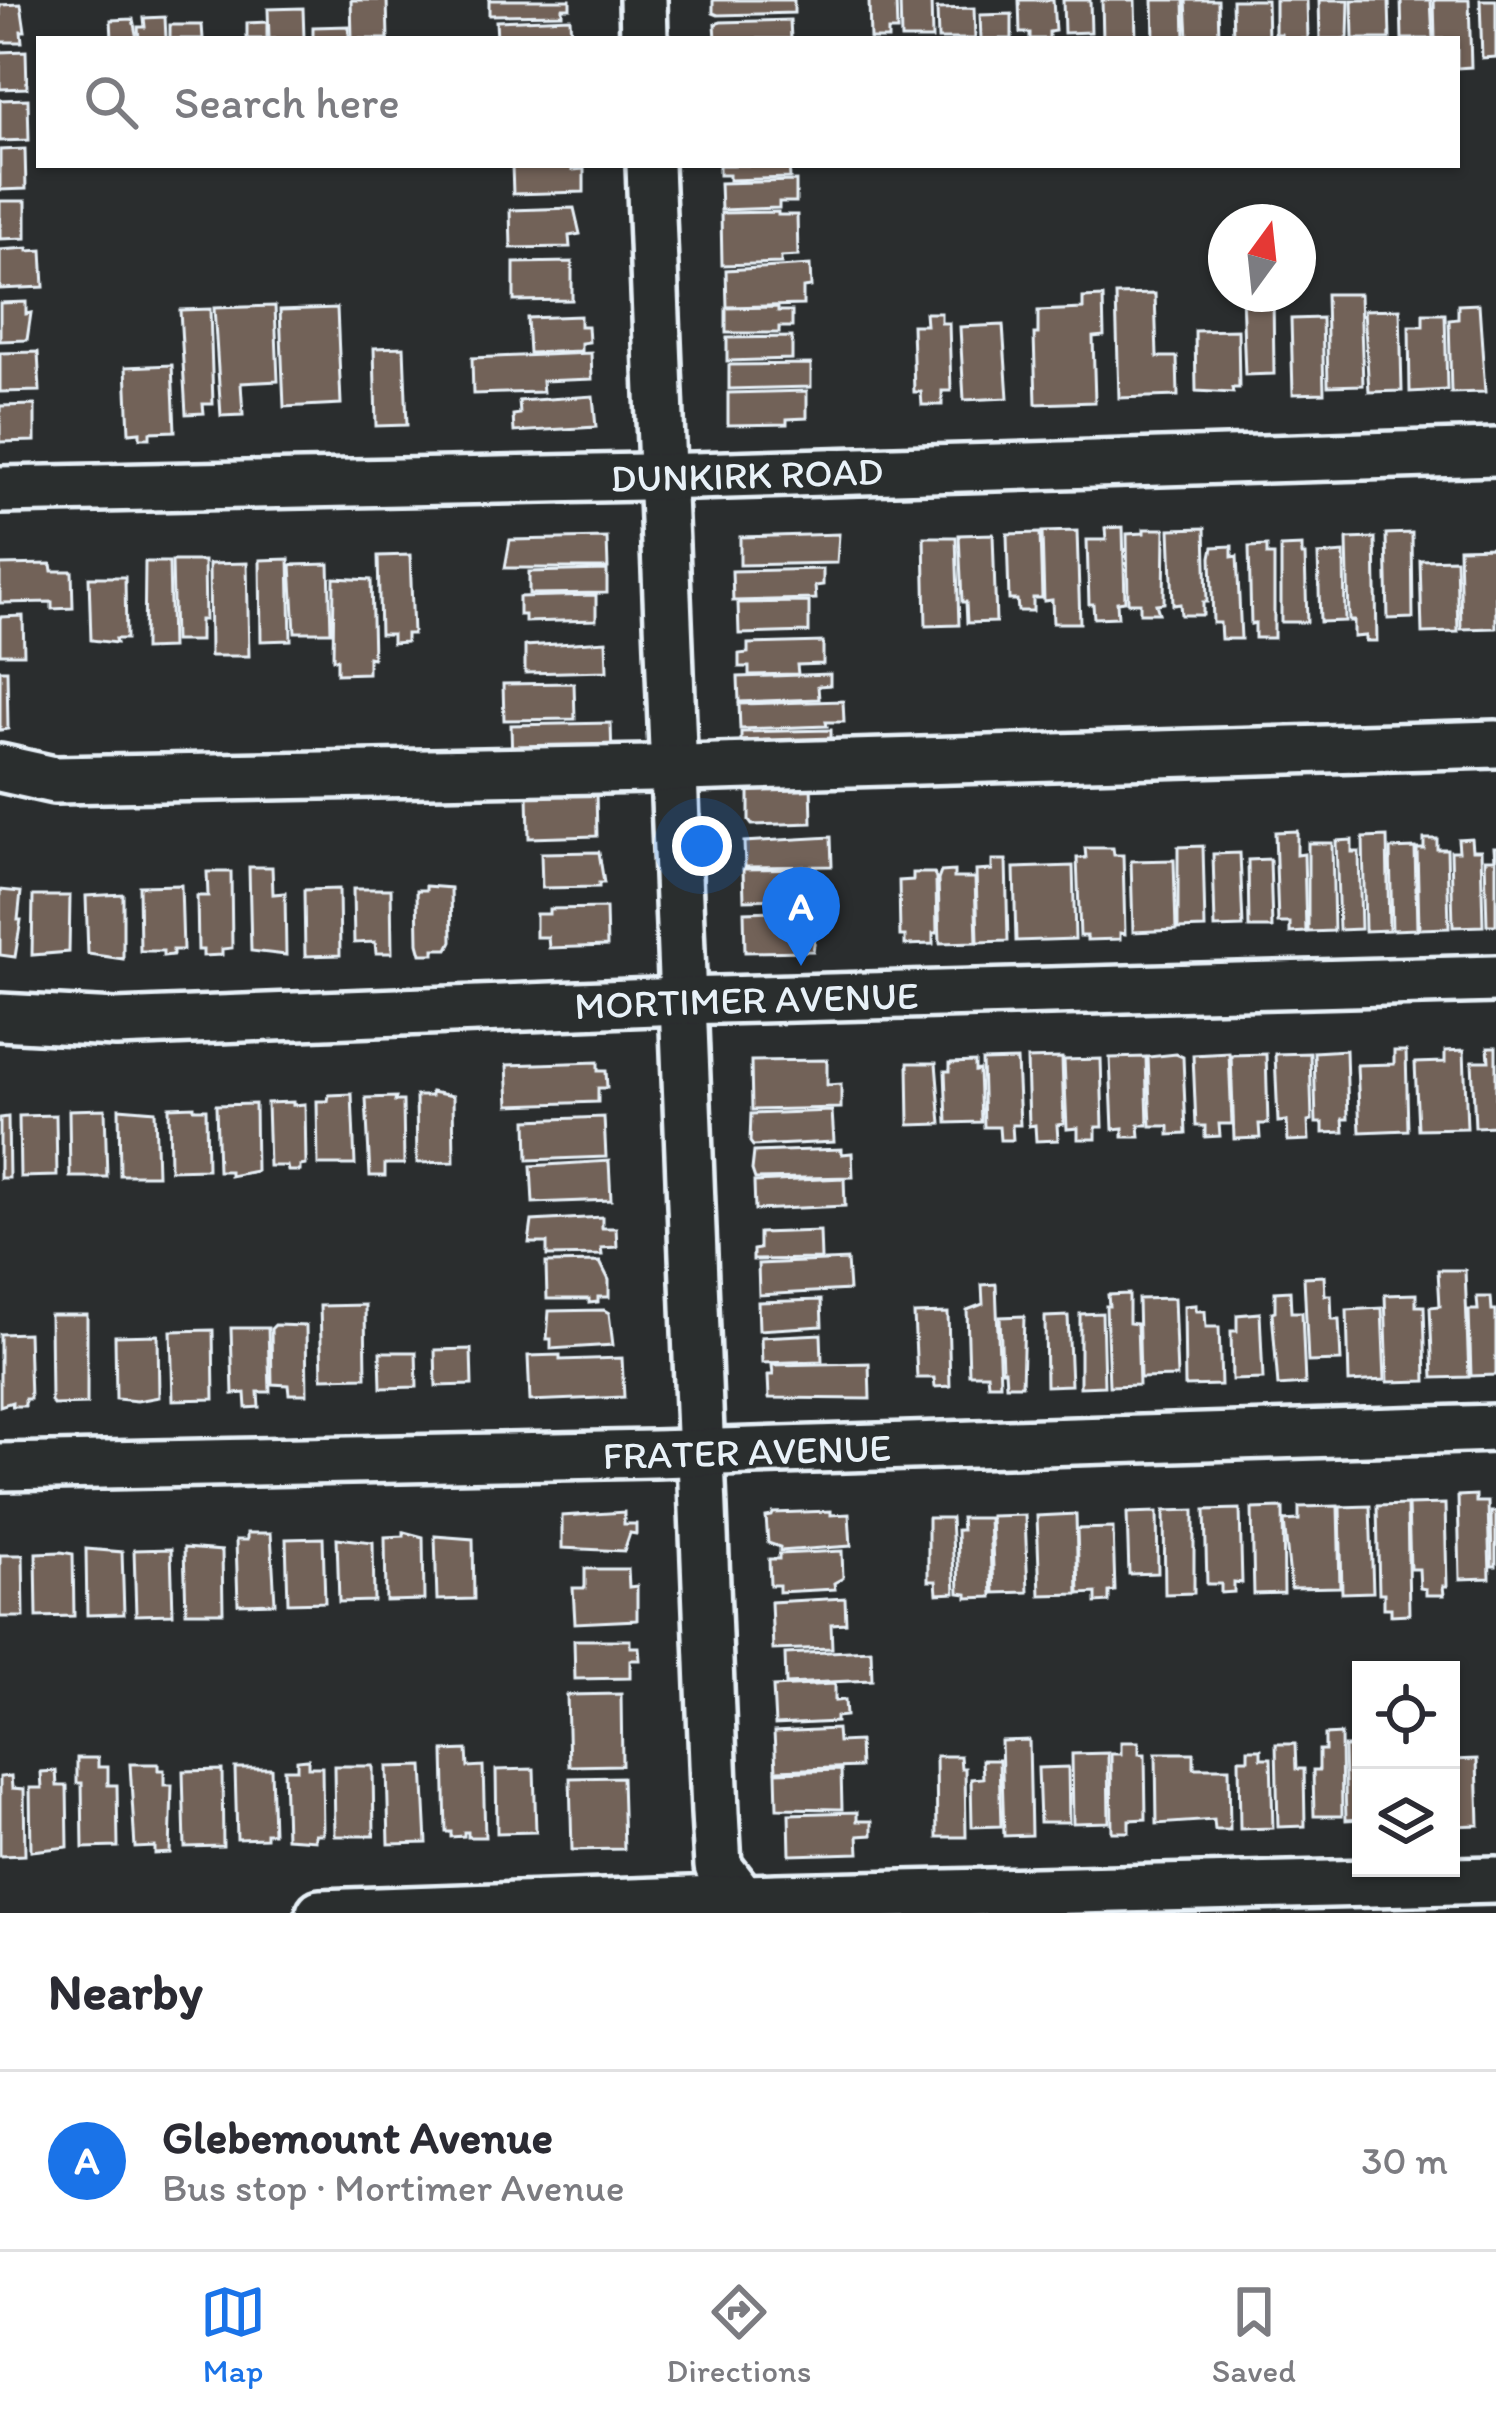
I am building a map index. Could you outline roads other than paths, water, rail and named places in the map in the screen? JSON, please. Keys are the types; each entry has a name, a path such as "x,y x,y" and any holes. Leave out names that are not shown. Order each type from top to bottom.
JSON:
{"street":[{"path":"643,0 644,36"},
{"path":"650,168 718,1866 748,1906"},
{"name":"DUNKIRK ROAD","path":"0,490 1496,452"},
{"path":"0,768 55,780 1496,744"},
{"name":"MORTIMER AVENUE","path":"0,1017 116,1023 681,1001 1496,979"},
{"name":"FRATER AVENUE","path":"0,1467 1496,1429"},
{"path":"320,1913 748,1906 1496,1880"}],"place":[{"name":"Glebemount Avenue","path":"801,966"}]}
